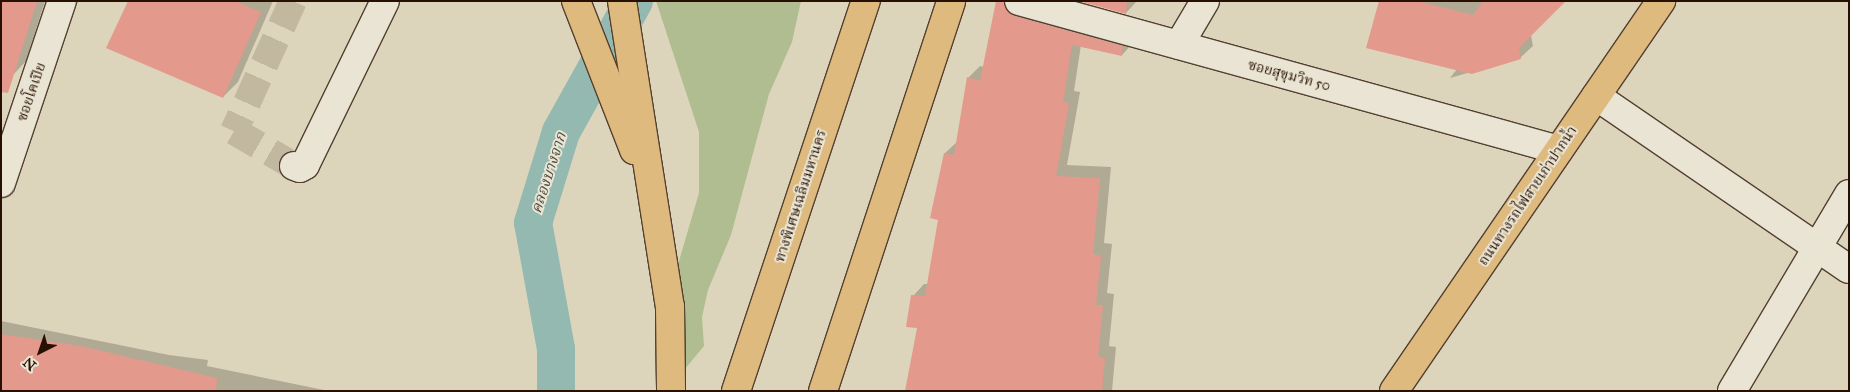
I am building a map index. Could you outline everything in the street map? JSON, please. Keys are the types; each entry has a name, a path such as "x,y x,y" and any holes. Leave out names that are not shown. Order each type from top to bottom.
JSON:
{"main road":[{"path":"576,1 653,204"},
{"path":"622,1 670,306 671,391"},
{"name":"ทางพิเศษเฉลิมมหานคร","path":"736,391 866,1"},
{"path":"823,391 951,1"},
{"name":"ถนนทางรถไฟสายเก่าปากน้ำ","path":"1394,391 1661,1"}],"street":[{"name":"ซอยโคเปีย","path":"1,183 62,1"},
{"path":"294,166 302,168 305,165 385,1"},
{"name":"ซอยสุขุมวิท 50","path":"1019,1 1559,150"},
{"path":"1179,45 1205,1"},
{"path":"1596,96 1849,269"},
{"path":"1732,391 1815,246 1849,194"}],"green space":[{"path":"656,1 801,1 792,42 769,94 731,235 708,290 702,317 704,346 685,369 676,341 674,278 699,193 699,132"}],"building":[{"path":"1,1 37,1 8,93 1,92"},
{"path":"128,1 235,1 261,12 223,98 106,48"},
{"path":"996,1 1004,1 1008,12 1015,16 1123,46 1122,56 1072,45 1063,102 1069,104 1056,176 1100,178 1093,254 1101,256 1096,305 1103,305 1098,357 1105,358 1102,391 905,391 917,328 906,327 911,295 925,296 938,220 930,218 944,153 954,155 967,77 980,81"},
{"path":"1079,1 1127,1 1126,14"},
{"path":"1379,1 1417,1 1473,15 1483,1 1566,1 1519,48 1521,59 1472,74 1366,48"},
{"path":"1,334 81,346 217,378 216,391 1,391"}],"waterway":[{"name":"คลองบางจาก","path":"556,391 556,349 533,223 561,132 634,1"}],"tunnel":[{"path":"293,1 234,131 294,166"}]}
